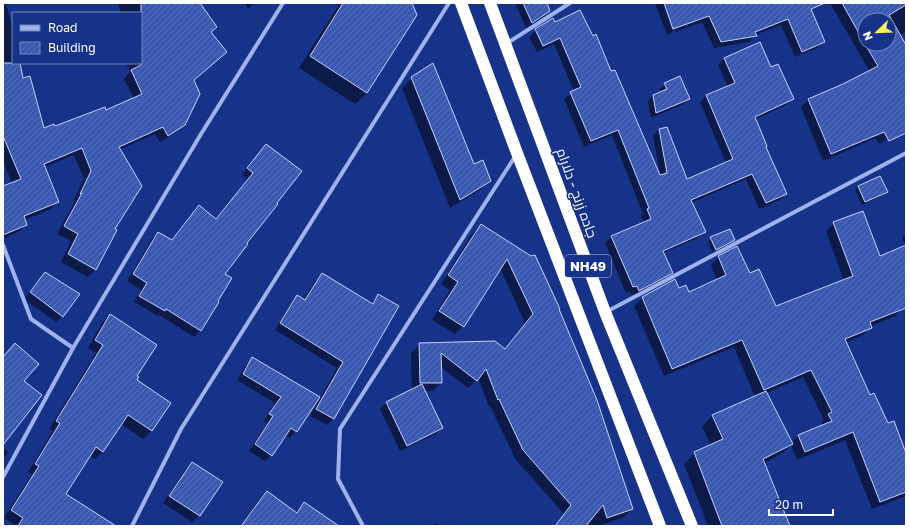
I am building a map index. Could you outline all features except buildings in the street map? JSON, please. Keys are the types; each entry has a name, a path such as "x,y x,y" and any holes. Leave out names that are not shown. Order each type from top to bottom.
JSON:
{"highway":[{"name":"NH49","path":"461,3 660,526"},
{"name":"جاده زرنج - دلارام","path":"490,3 605,312 692,526"}],"street":[{"path":"3,477 73,348 201,134 283,3"},
{"path":"132,526 181,429 449,3"},
{"path":"505,44 570,3"},
{"path":"363,526 338,479 340,429 517,153"},
{"path":"605,312 906,153"},
{"path":"3,245 31,319 73,348"}]}
